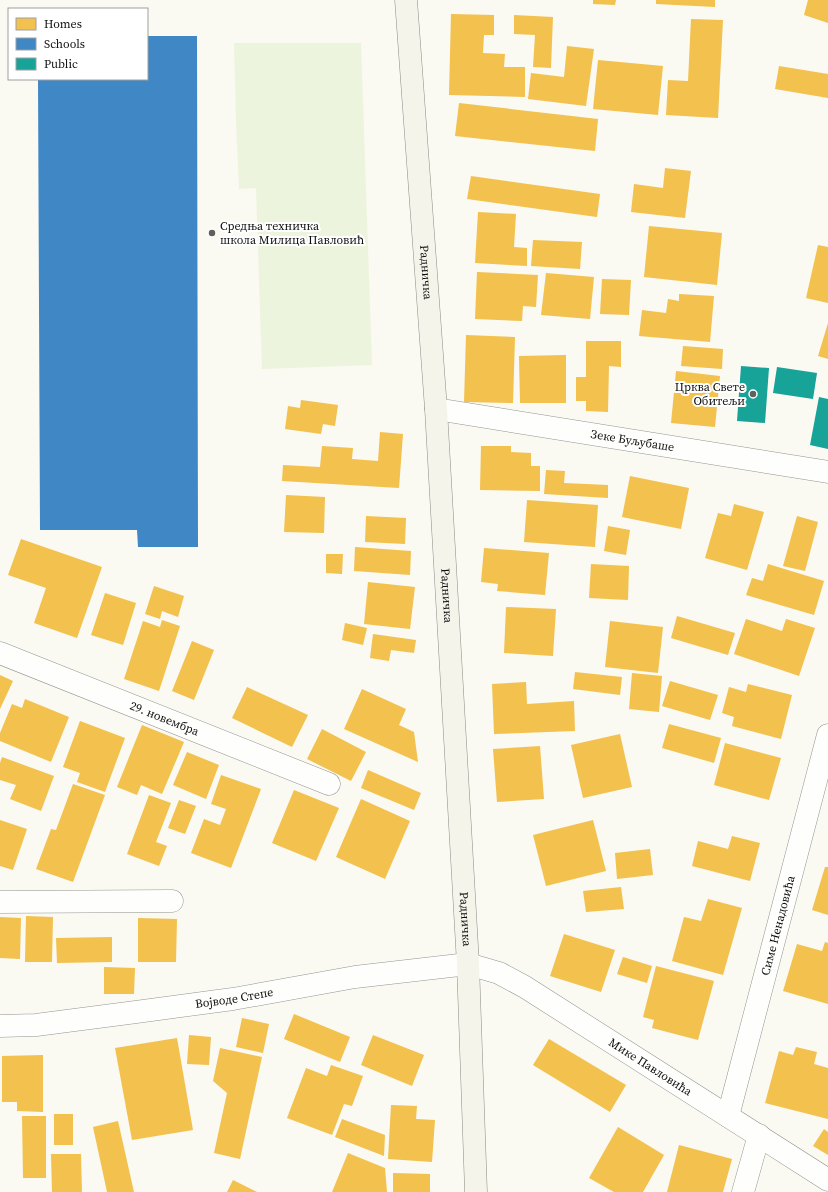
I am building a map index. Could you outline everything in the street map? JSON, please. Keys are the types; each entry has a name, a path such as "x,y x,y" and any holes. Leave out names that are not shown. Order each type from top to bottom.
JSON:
{"street":[{"name":"Радничка","path":"406,0 436,409 468,964 476,1192"},
{"name":"Зеке Буљубаше","path":"436,409 828,472"},
{"name":"29. новембра","path":"0,653 329,784"},
{"name":"Симе Ненадовића","path":"728,1116 828,735"},
{"path":"0,902 172,901"},
{"name":"Војводе Степе","path":"0,1026 36,1024 136,1012 233,999 355,977 468,964"},
{"name":"Мике Павловића","path":"468,964 499,973 525,987 828,1180"},
{"path":"743,1192 759,1135"}],"green space":[{"path":"234,43 361,43 372,365 262,369 256,188 239,189"}],"building: Homes":[{"path":"593,0 616,0 615,5 593,4"},
{"path":"656,0 715,0 715,7 656,4"},
{"path":"808,0 828,0 828,23 804,15"},
{"path":"451,14 494,15 494,35 484,35 483,53 505,54 504,67 525,67 525,97 449,95"},
{"path":"514,15 553,17 551,68 533,67 535,35 514,34"},
{"path":"691,19 723,20 718,118 666,115 668,80 688,81"},
{"path":"567,46 594,49 586,106 528,99 531,73 564,77"},
{"path":"598,60 663,66 658,115 593,109"},
{"path":"779,66 828,74 828,98 775,89"},
{"path":"459,103 598,119 595,151 455,136"},
{"path":"665,168 691,171 685,218 631,212 634,184 663,188"},
{"path":"471,176 600,194 597,217 467,199"},
{"path":"478,212 516,214 514,247 527,248 527,266 475,263"},
{"path":"649,226 722,233 717,285 644,277"},
{"path":"533,240 582,242 580,269 531,266"},
{"path":"818,245 828,247 828,303 806,298"},
{"path":"477,272 538,275 536,307 523,306 522,321 475,319"},
{"path":"546,273 594,277 590,319 541,315"},
{"path":"602,279 631,280 629,315 600,314"},
{"path":"679,294 714,296 710,342 639,336 642,310 666,313 668,299 679,301"},
{"path":"828,323 828,359 818,356"},
{"path":"466,335 515,337 513,403 464,402"},
{"path":"586,341 621,341 621,367 609,366 608,412 586,411 586,401 576,401 576,377 586,377"},
{"path":"683,346 723,349 722,369 681,366"},
{"path":"566,355 566,403 520,403 519,356"},
{"path":"676,371 720,376 715,427 671,423"},
{"path":"301,400 338,405 335,426 323,424 321,434 285,429 288,406 300,408"},
{"path":"380,432 403,434 399,488 282,481 283,465 320,467 322,446 353,448 352,459 378,461"},
{"path":"481,446 511,446 511,452 531,453 531,466 540,466 540,491 480,490"},
{"path":"546,470 565,471 564,483 608,485 608,498 544,494"},
{"path":"630,476 689,488 681,529 622,517"},
{"path":"286,495 325,497 324,533 284,532"},
{"path":"527,500 598,505 595,547 524,542"},
{"path":"734,504 764,512 747,570 705,558 718,513 731,516"},
{"path":"366,516 406,518 405,544 365,542"},
{"path":"797,516 818,522 805,571 783,566"},
{"path":"608,526 630,530 626,555 604,551"},
{"path":"21,539 102,567 77,638 34,623 46,588 8,575"},
{"path":"355,547 411,551 410,575 354,571"},
{"path":"484,548 549,553 545,595 497,591 498,584 481,582"},
{"path":"326,554 343,554 342,574 326,573"},
{"path":"591,564 629,566 628,600 589,598"},
{"path":"768,564 824,581 814,615 746,595 752,578 763,581"},
{"path":"368,582 415,587 410,629 364,624"},
{"path":"154,586 184,596 178,617 162,611 160,619 145,614"},
{"path":"105,593 136,603 123,645 91,635"},
{"path":"506,607 556,609 553,656 504,653"},
{"path":"677,616 735,633 728,655 671,638"},
{"path":"746,619 782,631 786,619 815,628 799,676 734,654"},
{"path":"162,620 180,626 159,691 124,679 143,621 160,627"},
{"path":"610,621 663,627 658,673 605,667"},
{"path":"345,623 367,628 363,645 342,640"},
{"path":"373,634 416,640 414,653 391,650 389,661 370,658"},
{"path":"192,641 214,650 194,700 172,691"},
{"path":"575,672 622,677 620,695 573,689"},
{"path":"632,673 662,676 659,712 629,709"},
{"path":"0,675 13,681 0,709"},
{"path":"670,681 718,695 710,720 662,706"},
{"path":"526,682 527,704 574,701 575,731 494,734 492,684"},
{"path":"748,684 792,695 781,739 732,726 734,717 722,713 729,687 746,692"},
{"path":"247,687 308,715 292,747 232,718"},
{"path":"362,689 406,709 399,725 414,732 418,762 344,729"},
{"path":"25,699 69,717 51,762 0,741 0,733 12,704 22,708"},
{"path":"80,721 125,738 105,792 77,782 80,773 63,767"},
{"path":"669,724 721,738 714,763 662,748"},
{"path":"142,725 184,742 162,794 141,785 137,795 117,787"},
{"path":"322,729 366,752 351,781 307,759"},
{"path":"620,734 632,787 583,798 571,745"},
{"path":"725,743 781,758 769,800 714,785"},
{"path":"540,746 544,799 497,802 493,749"},
{"path":"187,752 219,765 206,799 173,785"},
{"path":"2,757 54,776 41,811 10,799 16,785 0,780 0,763"},
{"path":"368,770 421,793 414,810 361,788"},
{"path":"221,775 261,789 231,868 191,853 204,819 220,825 226,809 211,804"},
{"path":"73,784 105,795 73,882 36,869 51,829 56,830"},
{"path":"294,790 339,808 316,861 272,843"},
{"path":"149,795 171,803 156,842 167,846 159,866 127,854"},
{"path":"361,799 410,821 385,879 336,857"},
{"path":"179,800 196,806 185,834 168,828"},
{"path":"0,820 27,829 13,870 0,866"},
{"path":"593,820 606,871 546,886 533,835"},
{"path":"732,836 760,843 750,881 692,866 698,841 728,849"},
{"path":"650,849 653,875 617,879 615,853"},
{"path":"825,867 828,867 828,915 812,910"},
{"path":"621,887 624,909 586,912 583,891"},
{"path":"708,899 742,908 723,975 672,961 684,917 701,921"},
{"path":"26,916 53,917 52,962 25,962"},
{"path":"0,917 21,918 20,959 0,958"},
{"path":"138,918 177,919 176,962 138,962"},
{"path":"564,934 615,950 601,992 550,976"},
{"path":"112,937 112,962 57,963 56,938"},
{"path":"825,942 828,943 828,1004 783,991 797,944 822,951"},
{"path":"623,957 652,966 647,983 617,974"},
{"path":"656,966 714,981 698,1040 652,1028 654,1020 643,1017"},
{"path":"104,967 135,968 134,994 104,994"},
{"path":"294,1014 350,1037 340,1062 284,1039"},
{"path":"242,1018 269,1024 263,1053 236,1047"},
{"path":"189,1035 211,1037 209,1065 187,1064"},
{"path":"373,1035 424,1055 412,1086 361,1065"},
{"path":"177,1038 193,1130 132,1140 115,1048"},
{"path":"549,1039 626,1085 610,1112 533,1065"},
{"path":"796,1047 817,1052 814,1064 828,1068 828,1119 765,1103 779,1051 793,1055"},
{"path":"220,1048 262,1057 240,1159 214,1153 227,1093 213,1081"},
{"path":"43,1055 43,1112 17,1111 17,1102 2,1102 2,1056"},
{"path":"331,1065 363,1076 352,1106 344,1104 332,1135 287,1118 306,1068 327,1076"},
{"path":"391,1105 417,1106 416,1119 435,1120 432,1162 388,1159"},
{"path":"54,1114 73,1114 73,1145 54,1145"},
{"path":"22,1116 46,1116 46,1178 23,1178"},
{"path":"342,1119 385,1135 384,1156 335,1137"},
{"path":"118,1121 134,1192 107,1192 93,1127"},
{"path":"618,1127 664,1155 643,1192 614,1192 589,1178"},
{"path":"824,1129 828,1132 828,1155 813,1146"},
{"path":"679,1145 732,1159 723,1192 667,1192"},
{"path":"348,1153 385,1168 387,1192 332,1192"},
{"path":"51,1154 81,1154 82,1192 52,1192"},
{"path":"393,1173 430,1174 430,1192 393,1192"},
{"path":"233,1180 257,1192 227,1192"}],"building: Schools":[{"path":"148,36 197,36 198,547 138,547 137,530 40,530 38,80 148,80"}],"building: Public":[{"name":"Црква Свете Обитељи","path":"741,366 769,368 765,423 737,421"},
{"path":"777,367 817,373 813,399 773,393"},
{"path":"819,397 828,399 828,449 810,445"}],"place":[{"name":"Средња техничка школа Милица Павловић","path":"212,233"},
{"name":"Црква Свете Обитељи","path":"753,394"}]}
